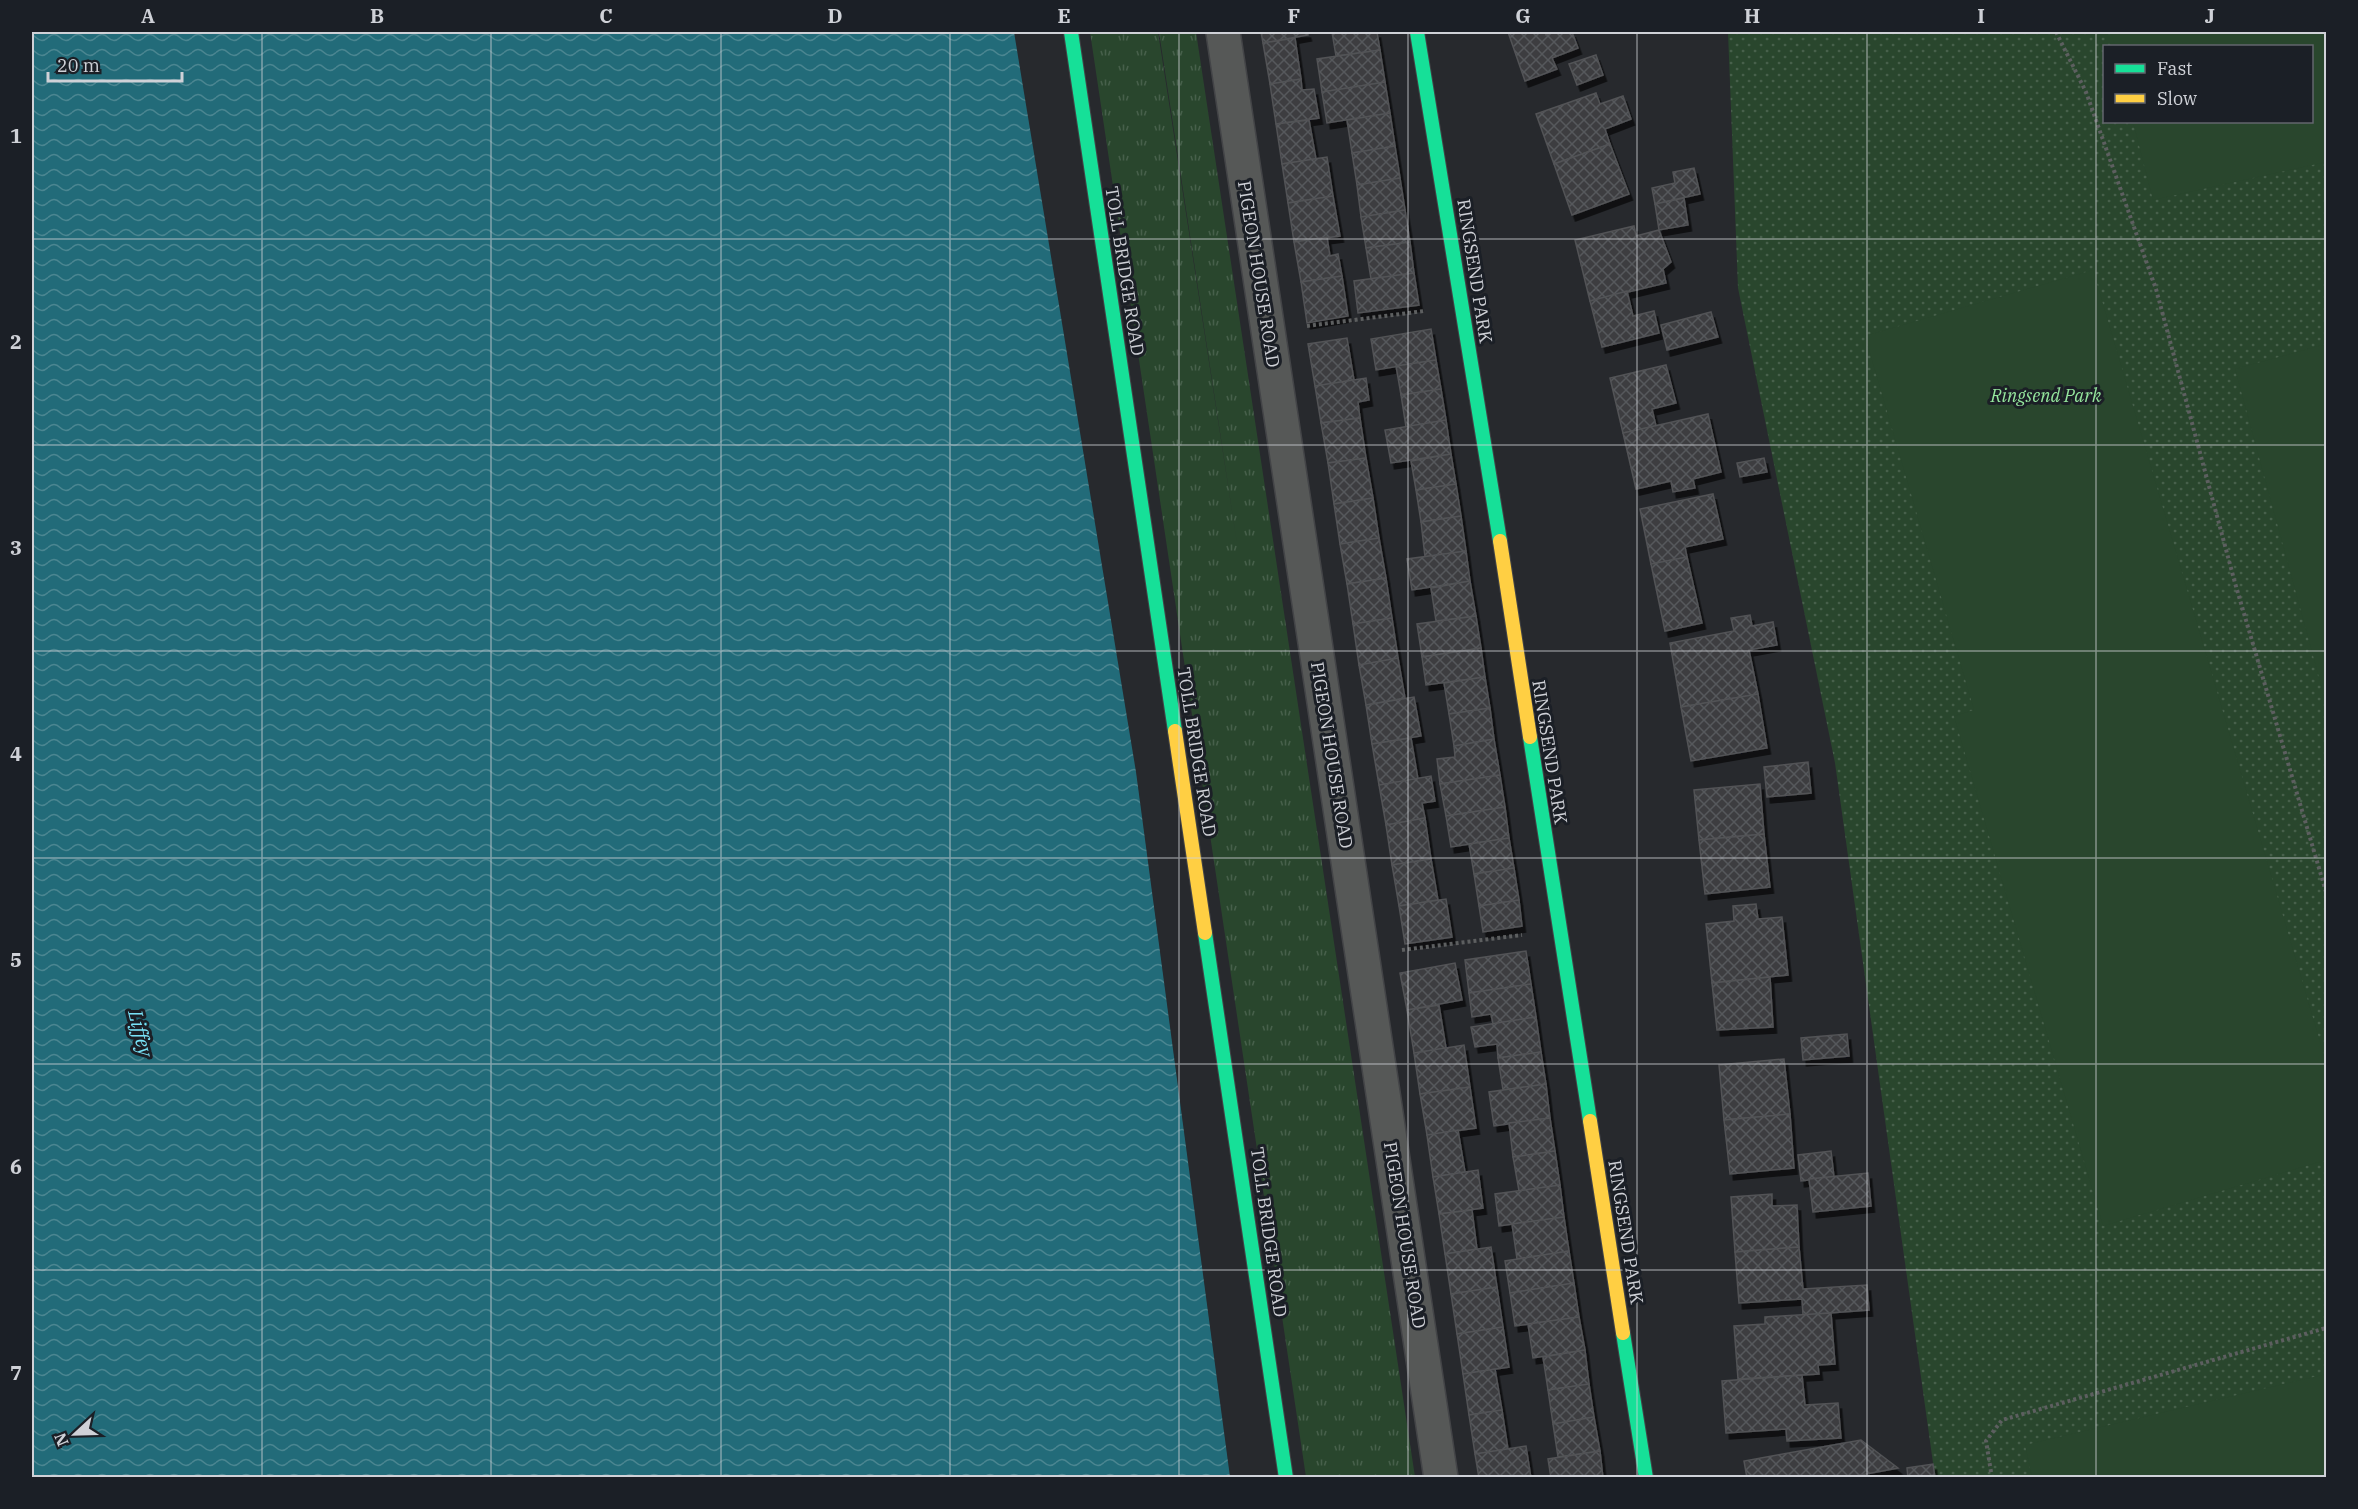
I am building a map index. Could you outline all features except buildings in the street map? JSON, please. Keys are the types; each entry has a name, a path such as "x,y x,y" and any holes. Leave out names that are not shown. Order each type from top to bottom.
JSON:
{"street":[{"name":"TOLL BRIDGE ROAD","path":"1071,32 1286,1478"},
{"name":"PIGEON HOUSE ROAD","path":"1223,32 1441,1478"},
{"name":"RINGSEND PARK","path":"1417,32 1463,305 1646,1478"}],"path":[{"path":"2056,32 2086,92 2156,289 2235,583 2326,892"},
{"path":"1267,332 1463,305"},
{"path":"1362,956 1560,928"},
{"path":"1992,1478 1986,1441 2002,1420 2326,1328"}],"green space":[{"path":"1090,32 1158,32 1238,550 1159,32 1196,32 1415,1477 1306,1477"},
{"name":"Ringsend Park","path":"1728,32 2326,32 2326,1477 1935,1477 1835,763 1738,288"},
{"path":"2111,32 2326,32 2326,162 2153,200 2133,123 2313,123 2313,45 2115,45"},
{"path":"2093,270 2326,1062 2326,1160 2103,1226 1954,716 1974,710 1865,336"},
{"path":"2326,344 2326,703 2235,369"},
{"path":"2326,1374 2326,1477 2032,1477 2025,1445"}],"water":[{"name":"Liffey","path":"32,32 1014,32 1136,772 1230,1477 32,1477"}],"traffic: fast":[{"path":"1071,32 1175,731"},
{"path":"1417,32 1500,541"},
{"path":"1530,737 1590,1121"},
{"path":"1205,933 1286,1478"},
{"path":"1623,1333 1646,1478"}],"traffic: slow":[{"path":"1500,541 1530,737"},
{"path":"1175,731 1205,933"},
{"path":"1590,1121 1623,1333"}]}
